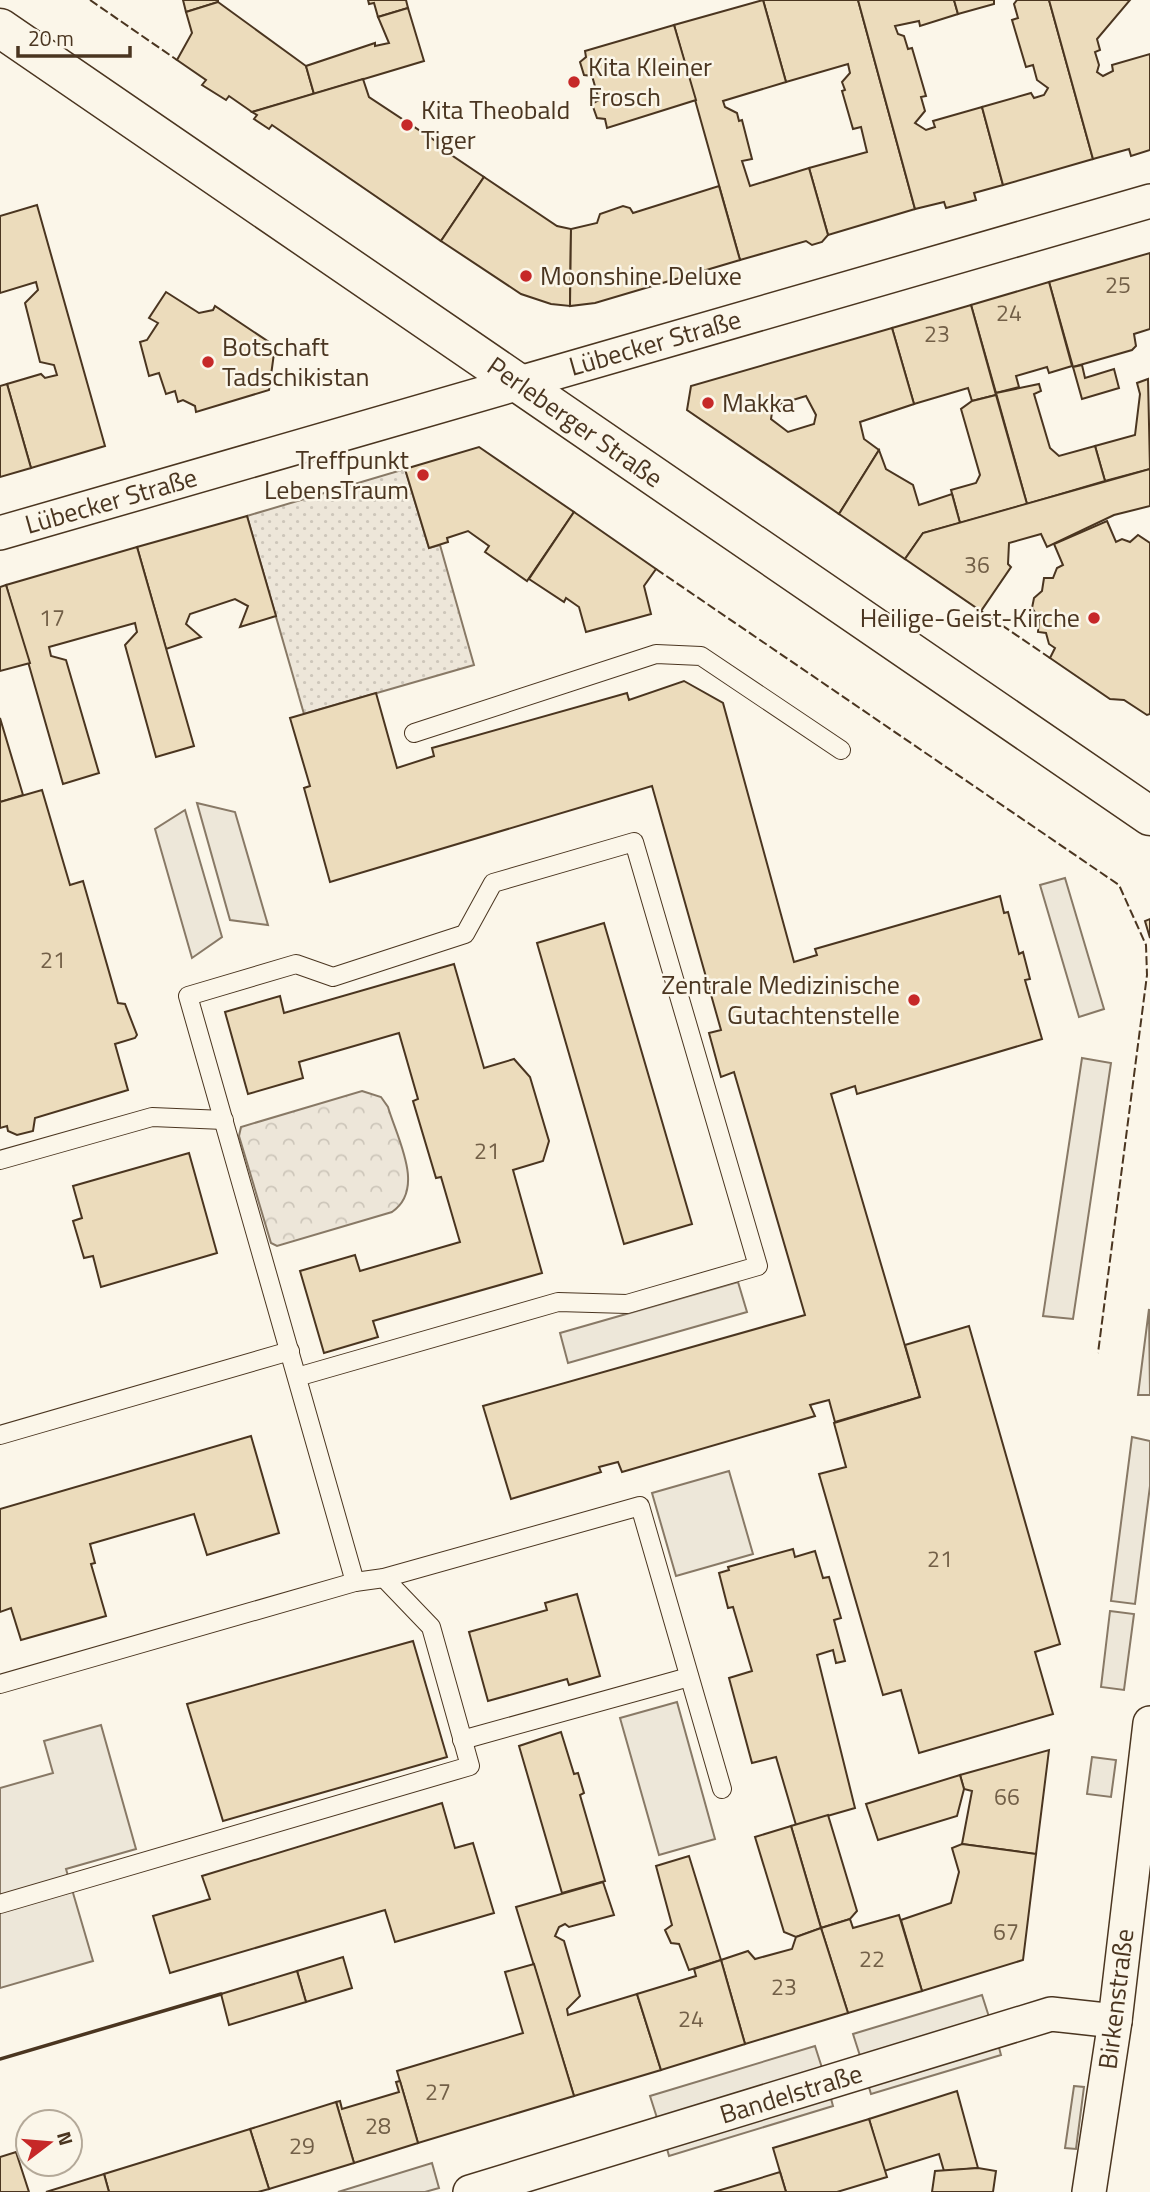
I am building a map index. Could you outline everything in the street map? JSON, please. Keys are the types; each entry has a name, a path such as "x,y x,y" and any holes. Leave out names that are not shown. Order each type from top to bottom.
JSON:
{"main road":[{"name":"Perleberger Straße","path":"0,28 1150,816"}],"street":[{"name":"Lübecker Straße","path":"0,533 1150,201"},
{"name":"Birkenstraße","path":"1089,2192 1115,2021 1150,1723"},
{"name":"Bandelstraße","path":"470,2192 1051,2014 1115,2021"}],"lane":[{"path":"414,733 656,654 701,656 841,750"},
{"path":"297,1377 558,1302 626,1304 758,1266 634,842 493,883 465,934 333,977 296,964 188,996 355,1582"},
{"path":"0,1160 152,1117 224,1120"},
{"path":"0,1435 290,1351"},
{"path":"0,1684 355,1582 384,1578 640,1506 722,1789"},
{"path":"0,1904 470,1766 431,1627 384,1578"},
{"path":"463,1740 690,1677"}],"green space":[{"path":"405,469 429,548 440,545 474,665 304,714 247,516"},
{"path":"362,1091 381,1097 388,1107 406,1162 407,1190 402,1202 392,1212 277,1246 271,1243 239,1136 241,1127"}],"shaded area":[{"path":"197,803 235,812 268,925 230,920"},
{"path":"185,810 222,937 192,958 155,829"},
{"path":"1065,878 1104,1009 1079,1017 1040,885"},
{"path":"1082,1058 1111,1063 1073,1319 1043,1316"},
{"path":"738,1282 747,1312 568,1363 560,1333"},
{"path":"1149,1309 1150,1395 1138,1395"},
{"path":"1132,1437 1150,1441 1150,1486 1135,1604 1111,1601"},
{"path":"729,1471 753,1554 676,1576 652,1493"},
{"path":"1110,1611 1134,1614 1124,1690 1101,1687"},
{"path":"677,1702 715,1839 659,1855 620,1718"},
{"path":"101,1725 136,1849 66,1869 93,1961 0,1988 0,1788 53,1773 44,1741"},
{"path":"1092,1757 1116,1760 1111,1797 1087,1794"},
{"path":"982,1995 990,2020 861,2059 853,2034"},
{"path":"998,2044 1001,2055 871,2094 868,2084"},
{"path":"815,2046 823,2071 658,2121 650,2096"},
{"path":"1074,2086 1084,2087 1076,2149 1065,2148"},
{"path":"830,2095 833,2106 669,2156 666,2145"},
{"path":"432,2163 439,2188 425,2192 338,2192"}],"building":[{"path":"183,0 218,0 218,2 186,12"},
{"path":"368,0 406,0 408,8 378,17 374,3 369,4"},
{"path":"763,0 858,0 915,209 828,235 809,168 867,152 861,127 853,129 842,91 845,90 842,82 850,73 848,64 786,82"},
{"path":"763,0 786,82 723,101 725,107 737,113 739,121 742,120 752,159 742,161 750,186 809,168 828,235 822,242 812,245 806,241 740,260 674,25"},
{"path":"858,0 954,0 958,14 920,26 919,21 895,26 898,34 904,36 908,49 912,48 926,96 921,97 925,111 915,123 926,130 935,127 933,121 982,107 1003,185 974,193 976,200 946,208 944,202 915,209"},
{"path":"954,0 994,0 994,4 958,14"},
{"path":"1017,0 1049,0 1093,159 1003,185 982,107 1031,93 1034,98 1044,95 1048,88 1037,80 1033,65 1026,67 1012,20 1018,18 1014,4"},
{"path":"1049,0 1130,0 1097,39 1100,50 1095,52 1099,65 1097,72 1103,76 1113,71 1112,65 1150,54 1150,150 1131,156 1129,149 1093,159"},
{"path":"218,2 306,66 314,94 252,112 229,96 226,100 202,85 206,80 177,60 192,33 186,12"},
{"path":"408,8 424,61 314,94 306,66 375,43 375,46 389,43 378,17"},
{"path":"674,25 696,100 607,128 605,119 597,118 592,104 599,100 592,76 584,75 580,62 586,57 585,51"},
{"path":"363,79 369,97 446,148 444,150 484,177 441,241 272,125 269,129 254,119 257,115 252,112"},
{"path":"484,177 557,226 571,229 570,306 551,304 521,294 441,241"},
{"path":"719,186 740,260 595,303 570,306 571,229 597,223 600,214 623,206 630,208 633,213"},
{"path":"37,205 105,446 31,468 7,384 41,374 45,378 57,375 54,365 40,362 25,303 38,290 36,282 0,293 0,216"},
{"path":"1150,253 1150,329 1134,334 1136,346 1132,350 1073,367 1049,282"},
{"path":"1049,282 1072,366 1049,373 1047,367 1016,376 1019,387 996,393 971,305"},
{"name":"Botschaft Tadschikistan","path":"166,292 199,313 213,310 215,306 275,346 269,390 196,412 195,406 183,400 178,402 175,391 166,394 159,373 149,376 140,342 147,340 158,323 149,318"},
{"path":"971,305 996,395 972,401 968,388 914,404 892,328"},
{"path":"892,328 914,404 860,422 864,439 879,450 839,514 687,410 691,386","holes":["806,396 816,415 814,424 788,432 771,419 773,406"]},
{"path":"1082,365 1085,378 1114,369 1119,388 1082,399 1073,367"},
{"path":"1148,379 1150,469 1105,481 1095,446 1135,435 1140,394 1137,383"},
{"path":"7,384 31,468 0,477 0,386"},
{"path":"1039,384 1041,391 1034,394 1050,448 1059,456 1095,446 1105,481 1027,504 996,393"},
{"path":"996,395 1027,504 960,523 951,490 976,483 980,475 961,409 972,401"},
{"path":"479,447 574,512 527,581 485,552 489,546 468,531 429,548 405,469"},
{"path":"879,450 886,469 913,485 919,505 952,494 960,523 923,533 905,559 839,514"},
{"path":"1150,469 1150,506 1114,515 1047,547 1041,534 1009,543 1008,564 1011,567 981,611 905,559 923,533"},
{"path":"574,512 656,569 644,586 651,614 586,632 579,607 566,598 564,602 529,579"},
{"path":"247,516 276,616 240,627 248,606 235,599 190,614 186,624 201,637 166,649 137,547"},
{"name":"Heilige-Geist-Kirche","path":"1107,521 1116,542 1122,539 1130,542 1138,535 1150,543 1150,714 1147,715 1124,700 1110,699 1050,658 1055,648 1049,644 1046,633 1038,632 1039,618 1032,608 1034,598 1042,591 1044,578 1053,578 1057,568 1063,565 1054,544"},
{"path":"137,547 194,746 156,757 125,645 137,632 135,623 49,647 51,656 66,660 99,773 63,784 6,585"},
{"path":"6,585 30,663 0,671 0,587"},
{"path":"684,681 723,703 794,962 817,955 815,949 1000,896 1004,913 1008,912 1019,954 1023,952 1030,979 1025,980 1042,1039 857,1094 855,1086 831,1094 920,1397 835,1422 829,1400 810,1405 815,1416 622,1472 618,1462 599,1467 601,1472 511,1499 483,1406 805,1315 734,1072 721,1077 709,1033 721,1030 652,786 330,882 304,788 310,786 290,718 376,693 397,768 434,756 432,748 627,693 629,700"},
{"path":"0,718 23,795 0,802"},
{"path":"42,790 70,885 83,881 118,1003 125,1004 137,1035 115,1044 128,1090 35,1118 33,1131 17,1135 8,1131 7,1126 0,1128 0,802"},
{"path":"1150,919 1150,938 1145,921"},
{"path":"604,923 692,1224 624,1244 537,943"},
{"path":"454,964 484,1068 514,1059 530,1077 549,1141 543,1161 513,1170 542,1273 373,1321 378,1337 324,1353 300,1271 355,1255 360,1271 460,1242 441,1177 436,1178 413,1101 418,1099 399,1033 299,1062 303,1078 248,1094 225,1012 280,996 284,1013"},
{"path":"189,1153 217,1253 101,1287 93,1256 84,1258 73,1221 82,1218 73,1186"},
{"path":"969,1326 1060,1644 1035,1652 1053,1714 919,1753 901,1690 883,1695 819,1474 846,1467 834,1423 920,1397 905,1345"},
{"path":"251,1436 279,1533 207,1555 194,1514 90,1544 95,1563 91,1564 106,1616 21,1640 11,1608 0,1612 0,1509"},
{"path":"793,1549 795,1557 815,1551 823,1578 829,1577 841,1618 834,1620 845,1661 836,1663 833,1650 817,1655 855,1808 796,1825 776,1757 752,1763 729,1678 752,1671 733,1607 728,1608 719,1573 729,1570 728,1567"},
{"path":"577,1594 600,1676 569,1685 567,1679 488,1701 469,1632 547,1610 545,1603"},
{"path":"413,1641 447,1757 223,1821 187,1704"},
{"path":"561,1732 574,1774 578,1773 584,1793 580,1795 605,1881 562,1893 519,1746"},
{"path":"1049,1750 1036,1854 962,1844 972,1791 964,1789 960,1775"},
{"path":"960,1775 964,1789 957,1816 878,1840 866,1804"},
{"path":"442,1803 455,1848 473,1843 494,1913 395,1942 385,1910 170,1973 153,1916 210,1899 202,1876"},
{"path":"828,1815 857,1911 850,1919 821,1928 791,1826"},
{"path":"791,1826 821,1928 796,1937 784,1932 755,1837"},
{"path":"962,1844 1036,1854 1023,1960 922,1991 901,1920 951,1903 959,1872 952,1848"},
{"path":"689,1856 721,1960 689,1970 679,1944 671,1943 665,1930 672,1925 656,1866"},
{"path":"603,1882 614,1915 569,1927 565,1924 559,1927 555,1936 564,1941 580,1996 567,2009 568,2015 637,1994 661,2070 574,2096 516,1907"},
{"path":"899,1915 922,1991 848,2013 821,1928 850,1919 853,1928"},
{"path":"821,1928 848,2013 745,2044 721,1960 748,1951 755,1959 792,1949 796,1937"},
{"path":"343,1957 352,1988 306,2002 297,1971"},
{"path":"721,1960 745,2044 661,2070 637,1994 696,1976 694,1969"},
{"path":"534,1964 574,2096 418,2143 397,2071 523,2033 505,1972"},
{"path":"297,1971 306,2002 229,2025 221,1994"},
{"path":"400,2081 418,2143 354,2163 336,2102 340,2101 342,2109 399,2092 396,2082"},
{"path":"957,2091 978,2168 944,2171 939,2154 884,2171 869,2119"},
{"path":"336,2102 354,2163 269,2189 250,2129"},
{"path":"869,2119 887,2177 837,2192 786,2192 773,2148"},
{"path":"250,2129 269,2189 258,2192 109,2192 104,2174"},
{"path":"14,2153 14,2178 24,2178 29,2192 0,2192 0,2157"},
{"path":"978,2168 996,2171 993,2192 932,2192 935,2171"},
{"path":"780,2172 786,2192 714,2192 741,2184"},
{"path":"104,2174 109,2192 46,2192"}],"fence":[{"path":"90,0 177,60"},
{"path":"656,569 1119,885 1146,945 1147,975 1098,1353"},
{"path":"981,611 1050,658"}],"wall":[{"path":"0,2059 221,1994"}],"place":[{"name":"Kita Kleiner Frosch","path":"574,82"},
{"name":"Kita Theobald Tiger","path":"407,125"},
{"name":"Moonshine Deluxe","path":"526,276"},
{"name":"Botschaft Tadschikistan","path":"208,362"},
{"name":"Makka","path":"708,403"},
{"name":"Treffpunkt LebensTraum","path":"423,475"},
{"name":"Heilige-Geist-Kirche","path":"1094,618"},
{"name":"Zentrale Medizinische Gutachtenstelle","path":"914,1000"}]}
